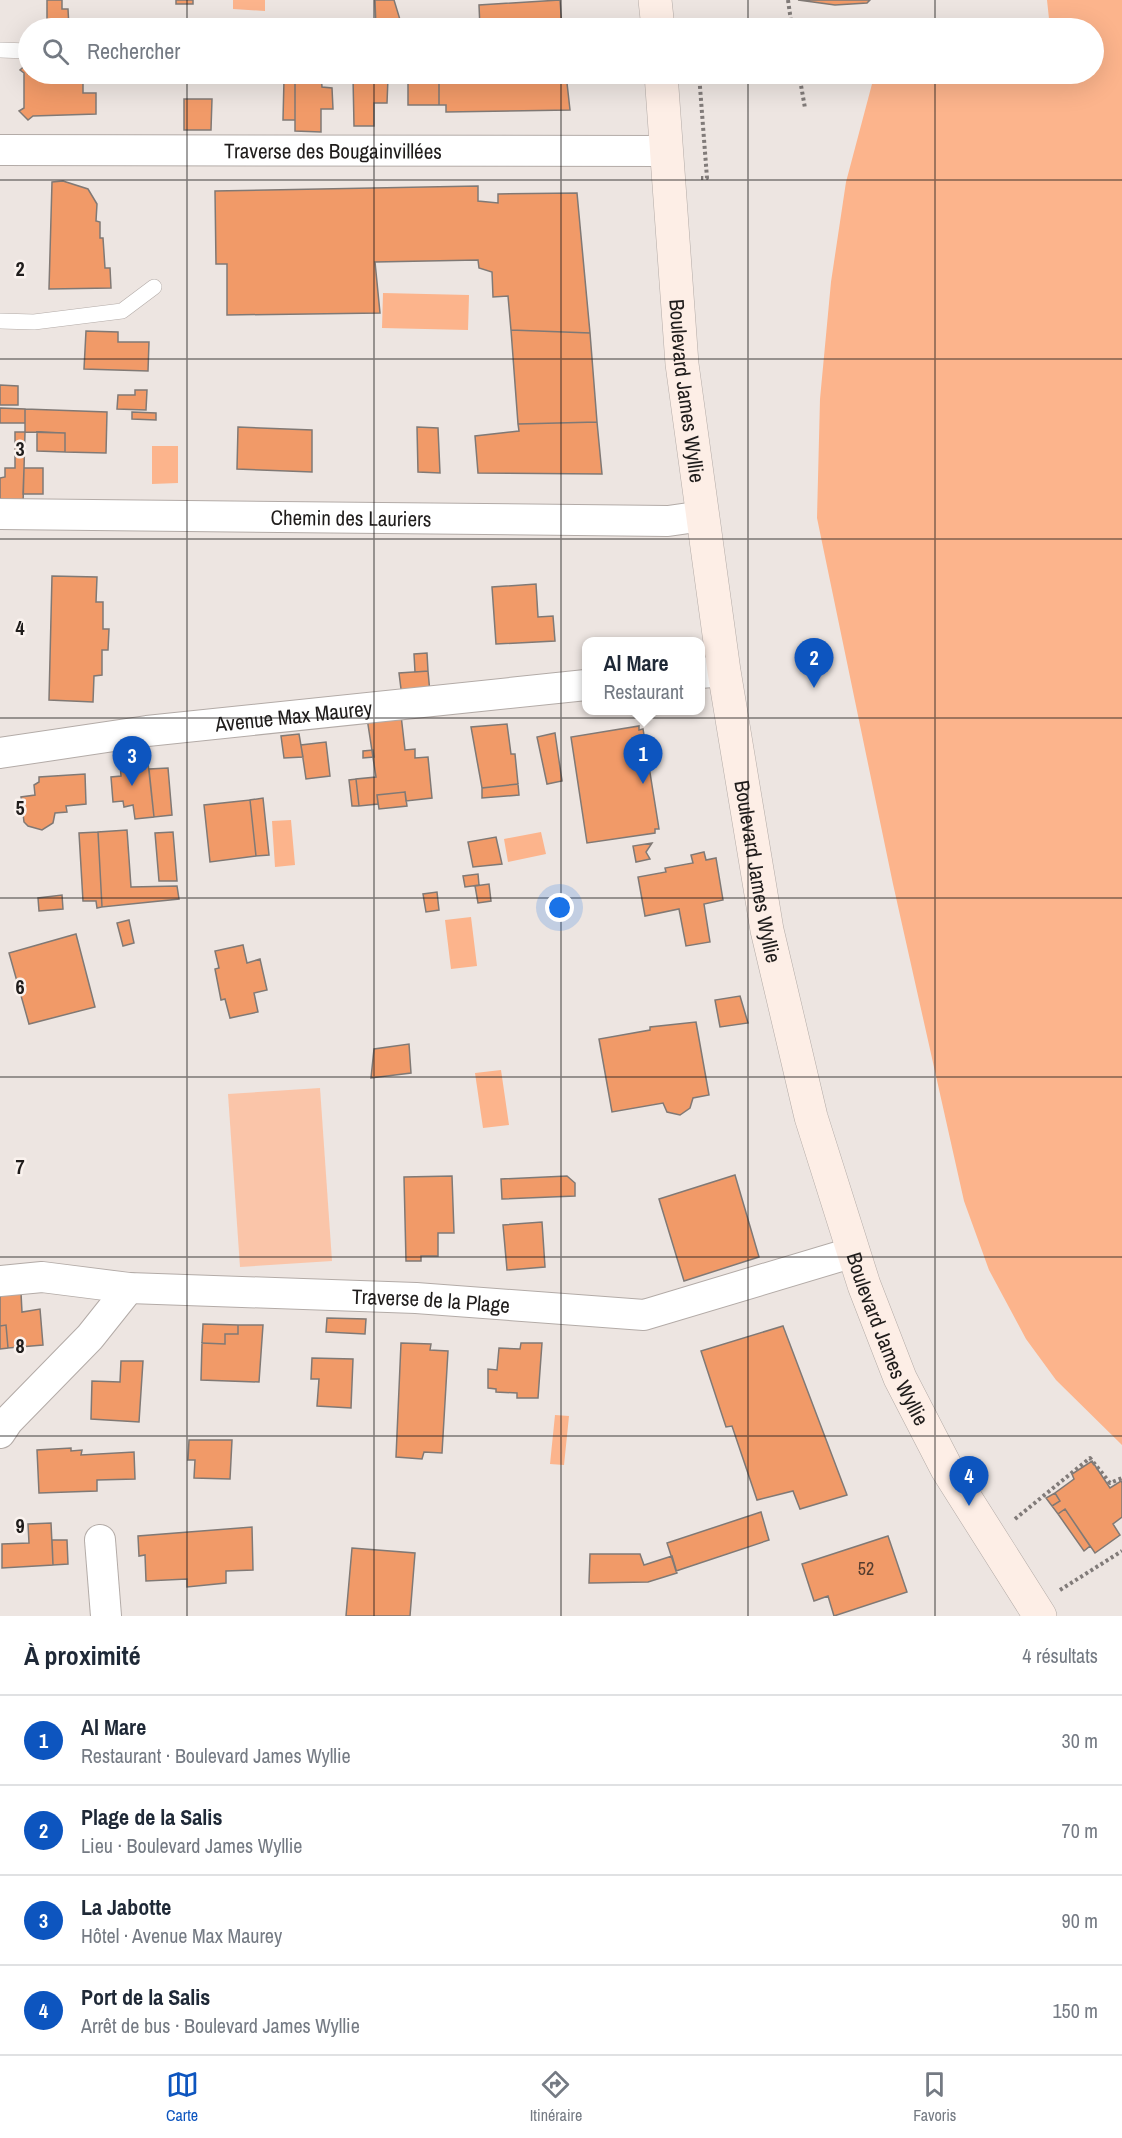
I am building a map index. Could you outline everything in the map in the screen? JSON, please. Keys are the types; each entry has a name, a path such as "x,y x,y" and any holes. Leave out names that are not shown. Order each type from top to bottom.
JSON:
{"street":[{"path":"655,0 656,18"},
{"name":"Boulevard James Wyllie","path":"662,84 682,364 703,516 712,672 767,930 811,1117 854,1252 905,1388 946,1469 1040,1616"},
{"name":"Traverse des Bougainvillées","path":"0,150 667,151"},
{"name":"Chemin des Lauriers","path":"0,514 668,521 703,516"},
{"name":"Avenue Max Maurey","path":"0,753 147,731 582,685"},
{"name":"Traverse de la Plage","path":"0,1281 42,1277 129,1288 416,1298 644,1316 854,1252"},
{"path":"0,1433 8,1421 90,1337 129,1288"},
{"path":"100,1540 105,1616"}],"lane":[{"path":"0,50 18,51"},
{"path":"0,321 34,322 122,311 154,287"}],"path":[{"path":"788,0 791,18"},
{"path":"801,84 805,108"},
{"path":"1011,1522 1090,1458 1110,1483 1122,1479"},
{"path":"1055,1582 1060,1590 1122,1551"}],"shaded area":[{"path":"233,0 265,0 265,11 233,9"},
{"path":"1047,0 1122,0 1122,1445 1056,1380 1026,1339 989,1270 964,1201 893,884 817,518 820,399 831,282 846,182 872,84 1104,84 1104,18 1049,18"},
{"path":"383,293 469,295 468,330 382,328"},
{"path":"152,446 178,446 178,483 152,484"},
{"path":"291,820 295,865 275,867 272,821"},
{"path":"541,832 546,854 508,862 504,839"},
{"path":"471,917 477,966 451,969 445,920"},
{"path":"501,1070 509,1125 483,1128 475,1073"},
{"path":"320,1088 332,1261 240,1267 228,1094"},
{"path":"555,1415 569,1416 564,1465 550,1464"}],"building":[{"path":"47,0 62,0 62,9 68,9 68,18 47,18"},
{"path":"176,0 193,0 193,4 176,4"},
{"path":"375,0 394,0 399,18 376,18"},
{"path":"560,0 561,18 480,18 479,5"},
{"path":"798,0 870,0 867,3 835,5"},
{"path":"24,84 83,84 83,93 96,93 96,114 33,116 28,120 19,111 24,108"},
{"path":"284,84 295,84 295,120 283,120"},
{"path":"295,84 322,84 322,87 332,88 333,109 321,109 321,132 295,131"},
{"path":"353,84 388,84 387,103 374,103 374,126 354,126"},
{"path":"408,84 439,84 439,105 408,105"},
{"path":"439,84 567,84 570,110 446,112 446,105 439,105"},
{"path":"184,99 212,99 211,130 184,130"},
{"path":"63,181 88,189 97,204 96,221 100,222 105,268 110,268 111,288 49,289 52,182"},
{"path":"478,186 478,201 498,203 498,194 577,193 590,333 511,330 508,296 493,297 492,272 479,268 478,260 375,262 380,313 227,315 227,264 216,264 215,191"},
{"path":"511,330 590,333 597,422 518,424"},
{"path":"86,331 118,332 118,342 149,342 148,371 84,369"},
{"path":"0,385 18,386 18,405 0,405"},
{"path":"135,390 147,390 146,410 117,409 118,395 135,395"},
{"path":"0,408 25,409 25,423 0,423"},
{"path":"25,409 107,412 106,453 65,452 65,433 25,432"},
{"path":"132,412 156,413 156,420 132,419"},
{"path":"597,422 602,474 478,473 475,436 519,431 518,424"},
{"path":"238,427 312,430 312,472 237,469"},
{"path":"417,427 438,428 440,473 418,472"},
{"path":"15,432 25,432 23,505 0,505 0,478 5,477 5,468 15,468"},
{"path":"37,432 65,433 65,452 37,451"},
{"path":"24,468 43,468 43,494 23,494"},
{"path":"52,576 97,577 96,602 103,602 103,629 109,629 108,650 102,650 102,675 94,676 93,702 49,700"},
{"path":"536,584 538,617 553,616 555,641 496,644 492,587"},
{"path":"427,653 428,671 415,672 414,654"},
{"path":"428,671 430,693 402,697 399,673"},
{"path":"401,715 405,750 415,749 415,758 428,757 432,798 406,801 405,792 377,795 378,804 359,806 356,779 376,777 367,718"},
{"path":"507,724 511,754 515,754 518,784 482,788 471,727"},
{"path":"639,726 639,730 643,729 659,829 655,829 655,833 587,843 571,737"},
{"path":"555,733 562,781 547,784 537,737"},
{"path":"299,734 303,757 284,758 281,736"},
{"path":"326,742 330,776 306,779 301,745"},
{"path":"373,750 374,757 363,758 363,751"},
{"path":"148,763 154,817 135,819 133,805 124,807 123,801 113,802 111,777 121,776 120,765"},
{"path":"168,768 172,815 154,817 149,769"},
{"path":"85,774 86,804 66,806 67,812 55,813 53,823 42,830 28,826 24,822 21,797 35,795 34,785 39,782 39,777"},
{"path":"356,779 359,806 352,806 349,780"},
{"path":"518,784 519,795 482,798 482,788"},
{"path":"405,792 407,806 379,809 377,795"},
{"path":"263,798 269,855 256,856 250,800"},
{"path":"250,800 256,856 210,862 204,805"},
{"path":"127,830 131,887 177,886 179,899 102,907 98,832"},
{"path":"98,832 102,907 97,908 96,901 83,901 79,833"},
{"path":"173,832 177,881 159,881 155,833"},
{"path":"496,837 502,864 473,867 468,842"},
{"path":"652,843 646,852 650,859 636,862 633,846"},
{"path":"704,852 706,860 716,858 723,900 704,904 710,942 686,946 679,909 645,916 638,877 666,872 665,868 693,863 691,855"},
{"path":"478,874 479,885 465,887 463,876"},
{"path":"489,884 491,901 478,903 475,886"},
{"path":"437,892 439,910 426,912 423,894"},
{"path":"62,895 63,909 39,911 38,898"},
{"path":"129,920 134,943 123,946 117,923"},
{"path":"76,934 95,1007 29,1024 9,953"},
{"path":"243,945 247,963 260,959 267,990 254,993 258,1012 230,1018 225,999 221,1000 215,969 219,968 215,951"},
{"path":"740,996 748,1023 720,1027 715,1000"},
{"path":"696,1022 709,1095 693,1098 690,1108 680,1115 667,1112 663,1103 612,1112 599,1039 650,1030 650,1027"},
{"path":"409,1044 411,1073 371,1078 374,1049"},
{"path":"735,1175 759,1257 684,1281 659,1199"},
{"path":"452,1176 454,1233 438,1233 438,1256 421,1256 421,1261 406,1261 404,1177"},
{"path":"567,1176 575,1183 575,1196 502,1199 501,1179"},
{"path":"542,1222 545,1267 507,1270 503,1225"},
{"path":"21,1293 22,1312 40,1309 43,1345 8,1348 6,1325 0,1326 0,1295"},
{"path":"327,1318 366,1319 365,1334 326,1332"},
{"path":"203,1324 238,1325 238,1334 225,1334 225,1344 202,1343"},
{"path":"6,1325 8,1348 0,1349 0,1326"},
{"path":"238,1325 263,1325 259,1382 201,1380 202,1343 225,1344 225,1334 238,1334"},
{"path":"783,1326 847,1495 800,1509 793,1491 757,1500 732,1426 726,1427 701,1351"},
{"path":"401,1343 431,1344 430,1350 448,1351 442,1453 424,1452 422,1459 396,1457"},
{"path":"521,1343 542,1343 538,1398 517,1398 517,1393 496,1392 496,1389 488,1388 488,1369 497,1370 499,1348 520,1349"},
{"path":"312,1358 353,1359 351,1408 317,1406 319,1379 311,1379"},
{"path":"121,1361 143,1361 139,1422 91,1419 92,1381 120,1382"},
{"path":"189,1440 232,1440 230,1479 194,1478 195,1460 188,1460"},
{"path":"71,1448 71,1451 82,1450 81,1455 134,1452 135,1479 97,1480 97,1491 39,1493 37,1450"},
{"path":"1092,1461 1110,1488 1121,1481 1122,1483 1122,1517 1113,1524 1120,1535 1095,1553 1065,1509 1058,1514 1052,1506 1060,1501 1055,1493 1074,1479 1072,1474"},
{"path":"1055,1493 1060,1501 1052,1506 1046,1498"},
{"path":"1065,1509 1090,1546 1084,1551 1058,1514"},
{"path":"761,1512 769,1540 676,1571 667,1543"},
{"path":"51,1523 53,1565 2,1568 2,1544 29,1543 28,1524"},
{"path":"252,1527 253,1570 226,1571 226,1583 187,1587 187,1579 146,1581 145,1555 139,1556 138,1536"},
{"path":"888,1536 907,1592 834,1616 828,1596 814,1601 802,1564"},
{"path":"52,1540 67,1540 68,1564 53,1565"},
{"path":"352,1548 415,1553 410,1616 346,1616"},
{"path":"590,1554 640,1554 644,1565 672,1556 677,1573 648,1582 589,1583"}],"place":[{"name":"Plage de la Salis","path":"814,688"},
{"name":"Al Mare","path":"643,784"},
{"name":"La Jabotte","path":"132,786"},
{"name":"Port de la Salis","path":"969,1506"}]}
